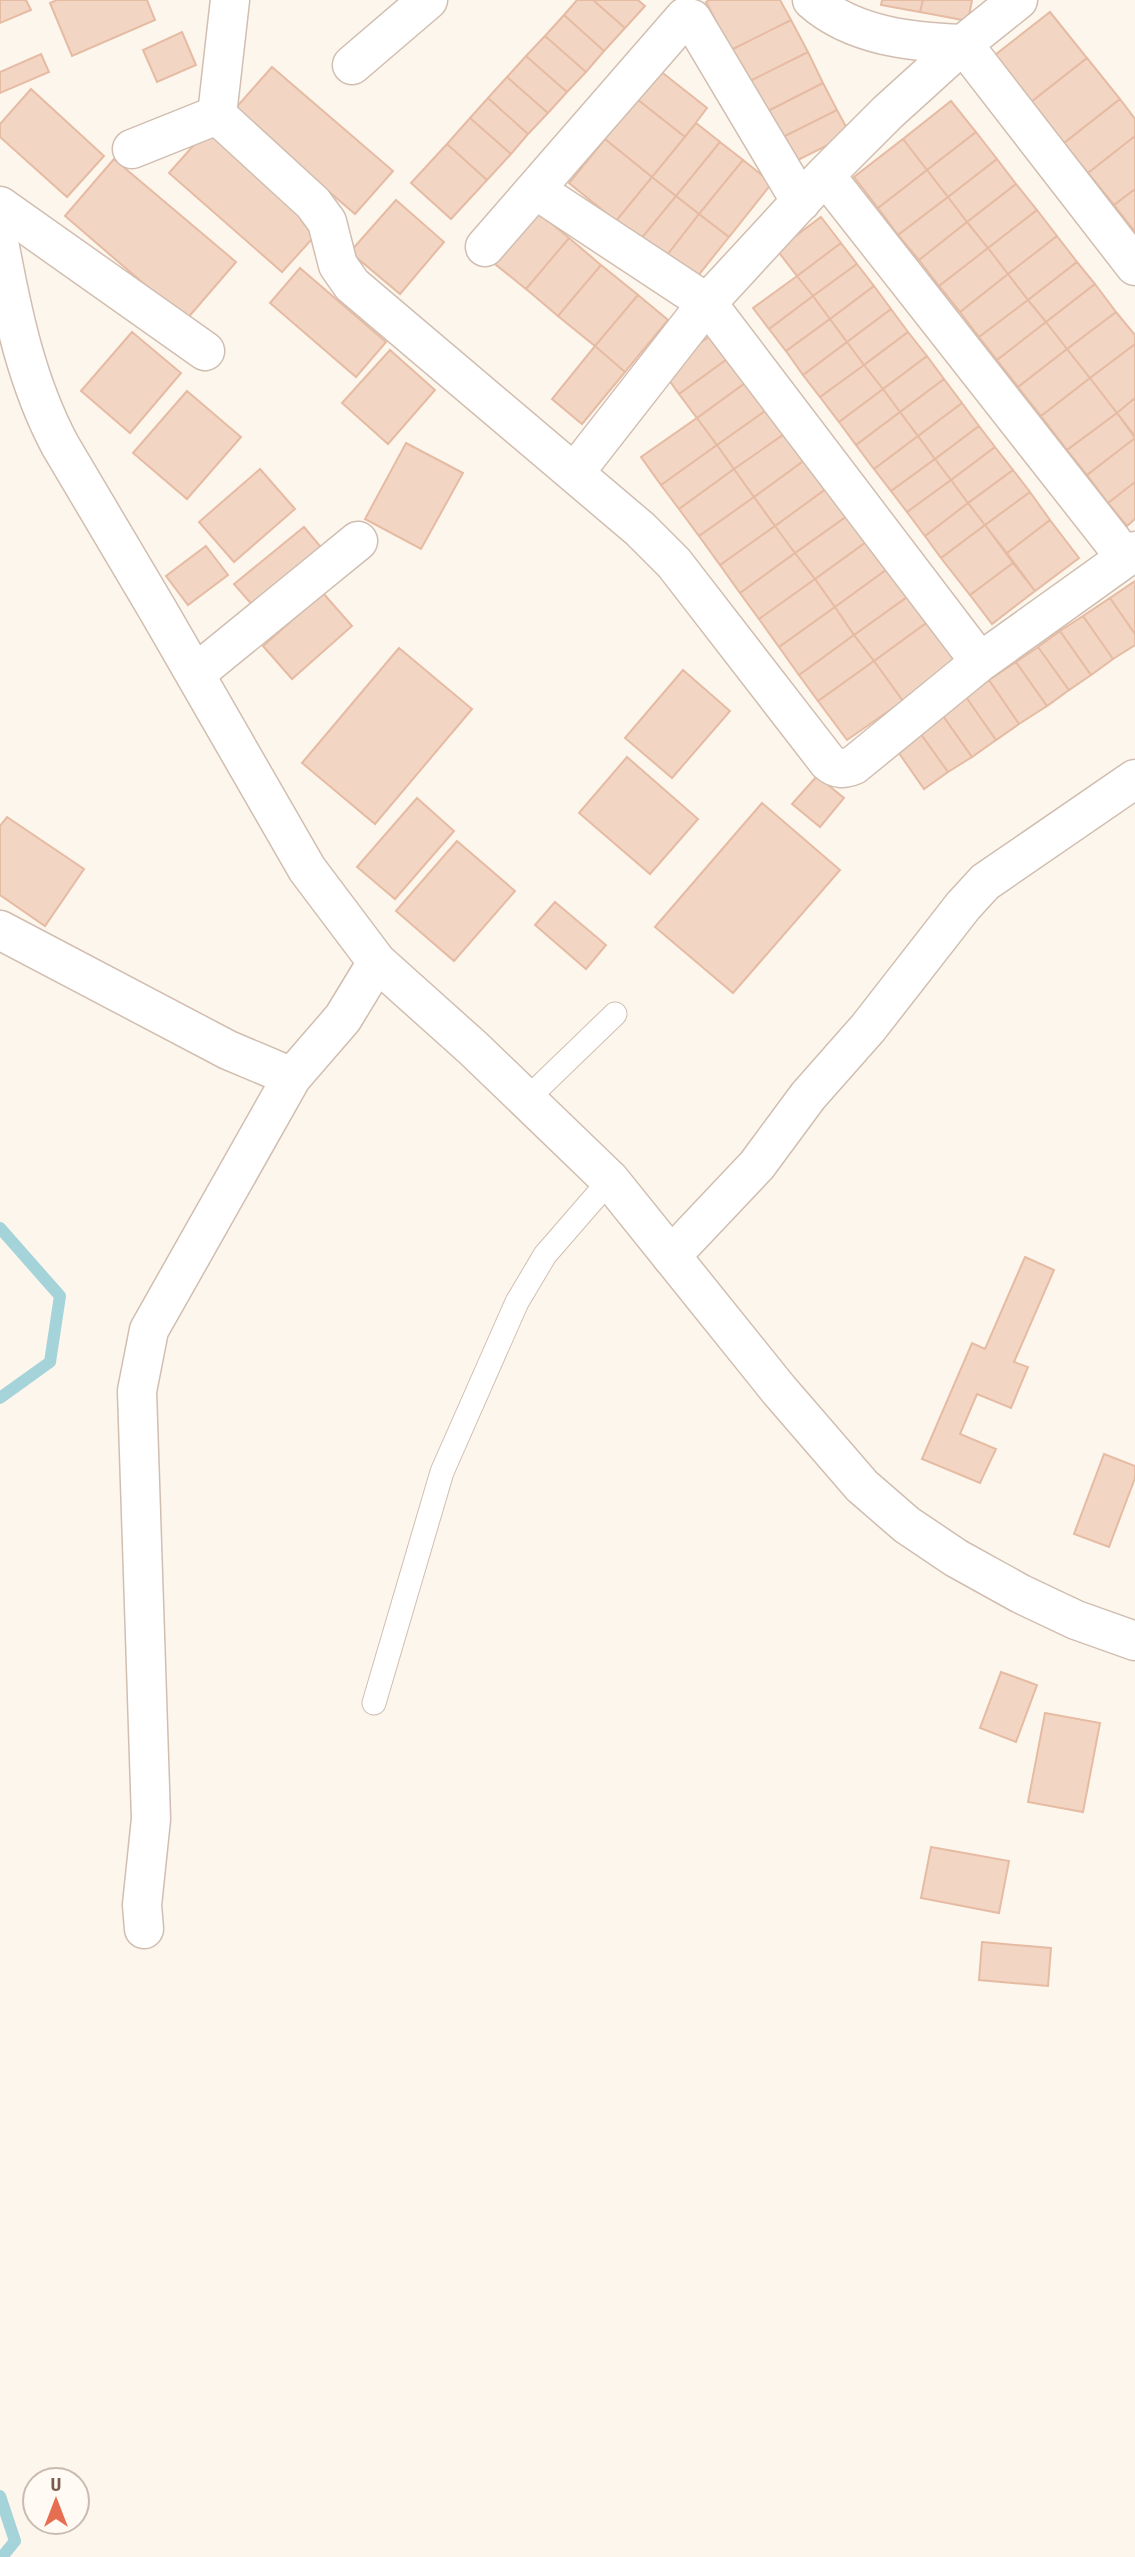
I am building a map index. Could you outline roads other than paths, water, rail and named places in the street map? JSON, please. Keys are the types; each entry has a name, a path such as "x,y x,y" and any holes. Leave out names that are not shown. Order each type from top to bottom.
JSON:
{"street":[{"path":"217,115 230,0"},
{"path":"352,65 428,0"},
{"path":"812,0 836,17 866,30 917,42 963,44 1135,266"},
{"path":"575,472 707,303 813,188 888,112 963,44 1018,0"},
{"path":"217,115 313,203 327,222 338,265 352,285 575,472 674,563 828,762 835,767 840,769 854,765 980,662 1130,554 813,188 689,17 680,20 485,247"},
{"path":"132,149 217,115"},
{"path":"536,190 707,303 980,662"},
{"path":"0,206 205,351"},
{"path":"0,247 17,334 46,419 307,869 377,962 610,1180 779,1390 862,1486 907,1525 956,1558 1021,1594 1076,1620 1135,1641"},
{"path":"195,674 358,541"},
{"path":"671,1256 757,1165 808,1096 867,1028 985,882 1135,779"},
{"path":"0,930 228,1050 292,1077"},
{"path":"144,1929 142,1905 151,1819 136,1391 141,1360 149,1330 292,1077 343,1018 377,962"}],"lane":[{"path":"526,1100 615,1014"},
{"path":"374,1703 442,1472 517,1302 545,1255 610,1180"}],"waterway":[{"path":"0,1228 60,1296 50,1362 0,1398"},
{"path":"0,2496 15,2541 2,2557"}]}
